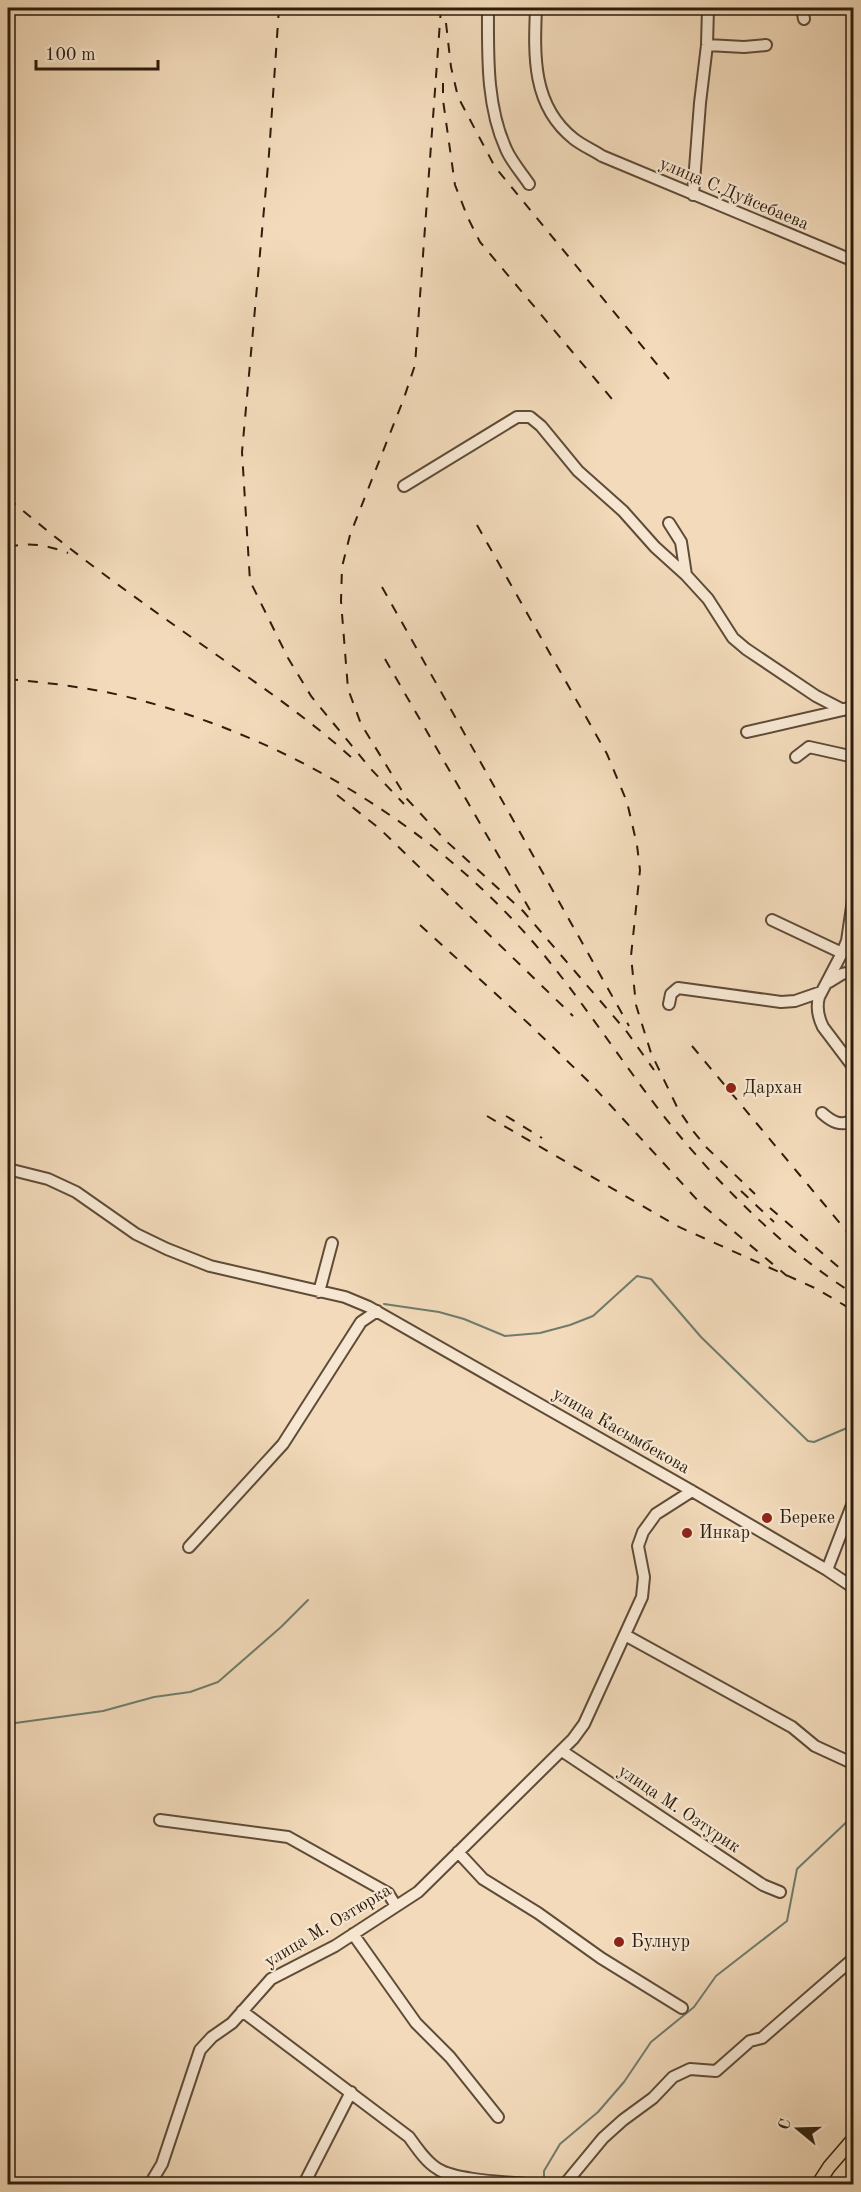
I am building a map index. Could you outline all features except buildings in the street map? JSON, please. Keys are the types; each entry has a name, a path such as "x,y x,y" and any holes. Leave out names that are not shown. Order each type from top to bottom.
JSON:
{"main road":[{"path":"818,2184 854,2138"}],"street":[{"path":"488,8 488,67 498,125 507,150 529,184"},
{"name":"улица С.Дуйсебаева","path":"536,8 535,57 539,85 556,122 575,140 602,156 693,195 803,235 854,261"},
{"path":"693,195 708,45 708,8"},
{"path":"802,8 804,19"},
{"path":"708,45 744,47 766,45"},
{"path":"688,138 696,149"},
{"path":"405,486 517,417 530,417 541,426 578,471 623,511 654,547 686,575 708,599 733,638 816,696 843,710"},
{"path":"669,523 681,542 686,575"},
{"path":"747,732 843,710 854,705"},
{"path":"796,758 809,747 854,757"},
{"path":"854,893 847,941 848,952 824,988 817,1006 819,1020 854,1068"},
{"path":"772,920 848,952"},
{"path":"669,1004 671,994 678,988 781,1002 795,1001 824,988 842,974 854,971"},
{"path":"822,1113 836,1123 846,1124 854,1120"},
{"name":"улица Касымбекова","path":"8,1169 48,1179 76,1192 136,1234 210,1266 345,1298 373,1309 692,1491 854,1588"},
{"path":"318,1292 333,1243"},
{"path":"189,1547 283,1444 361,1322 373,1309"},
{"name":"улица М. Озтюрка","path":"150,2184 162,2164 200,2050 212,2037 232,2023 271,1979 335,1946 418,1892 573,1739 584,1724 642,1597 644,1577 638,1546 643,1532 656,1514 692,1491"},
{"path":"827,1570 854,1500"},
{"path":"625,1635 792,1727 815,1746 854,1764"},
{"name":"улица М. Озтурик","path":"562,1751 763,1885 780,1892"},
{"path":"160,1820 288,1837 388,1893 396,1906"},
{"path":"458,1852 483,1879 538,1913 601,1958 682,2008"},
{"path":"353,1934 416,2023 450,2058 498,2117"},
{"path":"565,2184 603,2138 653,2098 674,2077 690,2069 716,2071 750,2041 762,2038 854,1958"},
{"path":"242,2011 409,2137 422,2155 437,2169 450,2174 526,2184"},
{"path":"304,2184 351,2092"}],"waterway":[{"path":"384,1304 439,1312 464,1319 505,1336 540,1333 593,1316 637,1276 651,1279 701,1337 808,1441 814,1442 854,1425"},
{"path":"8,1724 103,1711 154,1697 190,1692 218,1682 308,1600"},
{"path":"544,2184 544,2171 560,2144 598,2112 624,2082 651,2042 694,2007 716,1976 787,1921 797,1869 854,1815"}],"railway":[{"path":"279,8 269,154 242,452 250,581 288,658 311,696 370,768 404,804"},
{"path":"441,8 415,365 350,535 342,567 341,601 348,689 361,724 407,799 445,840 523,911 627,1032 654,1070"},
{"path":"446,23 451,67 458,97 495,167 669,379"},
{"path":"443,83 443,100 455,185 480,242 617,405"},
{"path":"8,498 82,558 283,702 352,758"},
{"path":"477,525 607,754 627,802 640,870 631,956 636,1005 651,1053 678,1109 693,1131 707,1148 755,1194"},
{"path":"8,547 38,545 68,553"},
{"path":"382,587 629,1026"},
{"path":"385,659 530,910"},
{"path":"8,679 104,692 136,699 194,717 251,739 306,765 360,796 411,830 459,868 503,910 544,955 657,1108 693,1152 735,1197 805,1259 854,1294"},
{"path":"337,795 380,829 573,1016"},
{"path":"420,925 590,1083 701,1204 787,1276"},
{"path":"692,1046 854,1240"},
{"path":"487,1116 677,1226 817,1289 854,1311"},
{"path":"506,1116 542,1138"},
{"path":"741,1191 774,1222"},
{"path":"770,1208 843,1271"}],"place":[{"name":"Дархан","path":"731,1088"},
{"name":"Береке","path":"767,1518"},
{"name":"Инкар","path":"687,1533"},
{"name":"Булнур","path":"619,1942"}]}
